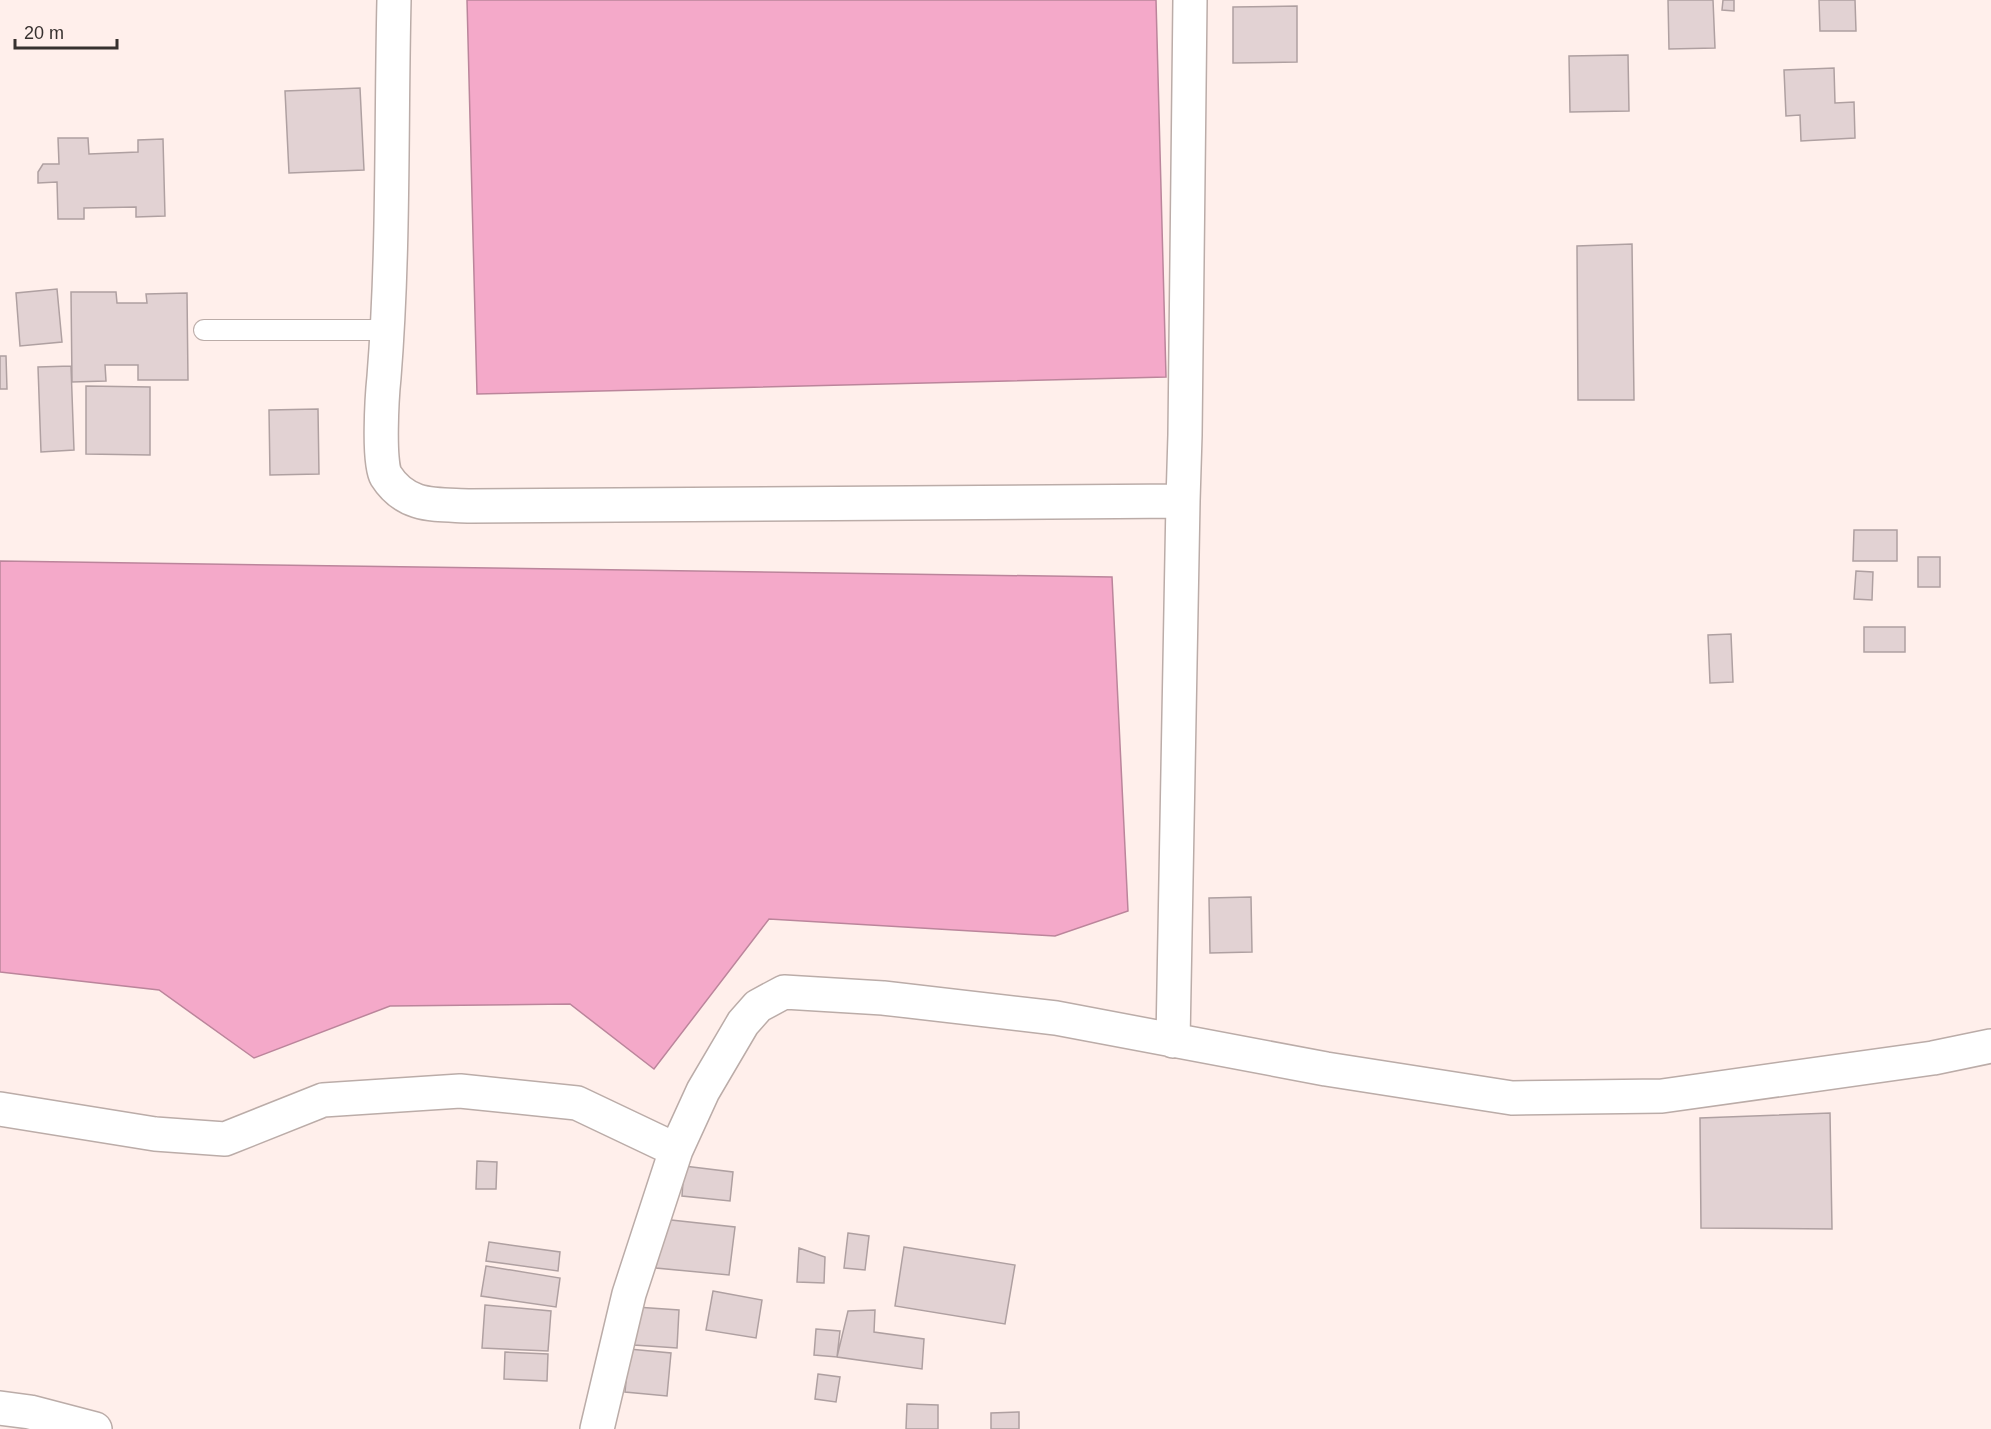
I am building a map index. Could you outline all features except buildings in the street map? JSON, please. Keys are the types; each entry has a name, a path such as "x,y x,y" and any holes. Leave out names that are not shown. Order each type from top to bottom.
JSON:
{"street":[{"path":"394,0 387,330 381,419 385,474 399,493 419,504 471,506 1183,501"},
{"path":"1173,1041 1185,435 1190,0"},
{"path":"597,1429 629,1294 676,1150 703,1091 743,1023 758,1006 784,992 883,998 1033,1016 1326,1069 1512,1098 1662,1096 1933,1058 1991,1046"},
{"path":"0,1109 155,1134 225,1139 323,1100 460,1091 578,1103 676,1150"},
{"path":"0,1408 30,1412 95,1429"}],"lane":[{"path":"204,330 387,330"}],"shaded area":[{"path":"467,0 1156,0 1166,377 477,394"},
{"path":"0,561 1112,577 1128,911 1055,936 769,919 654,1069 570,1004 390,1006 254,1058 159,990 0,972"}]}
